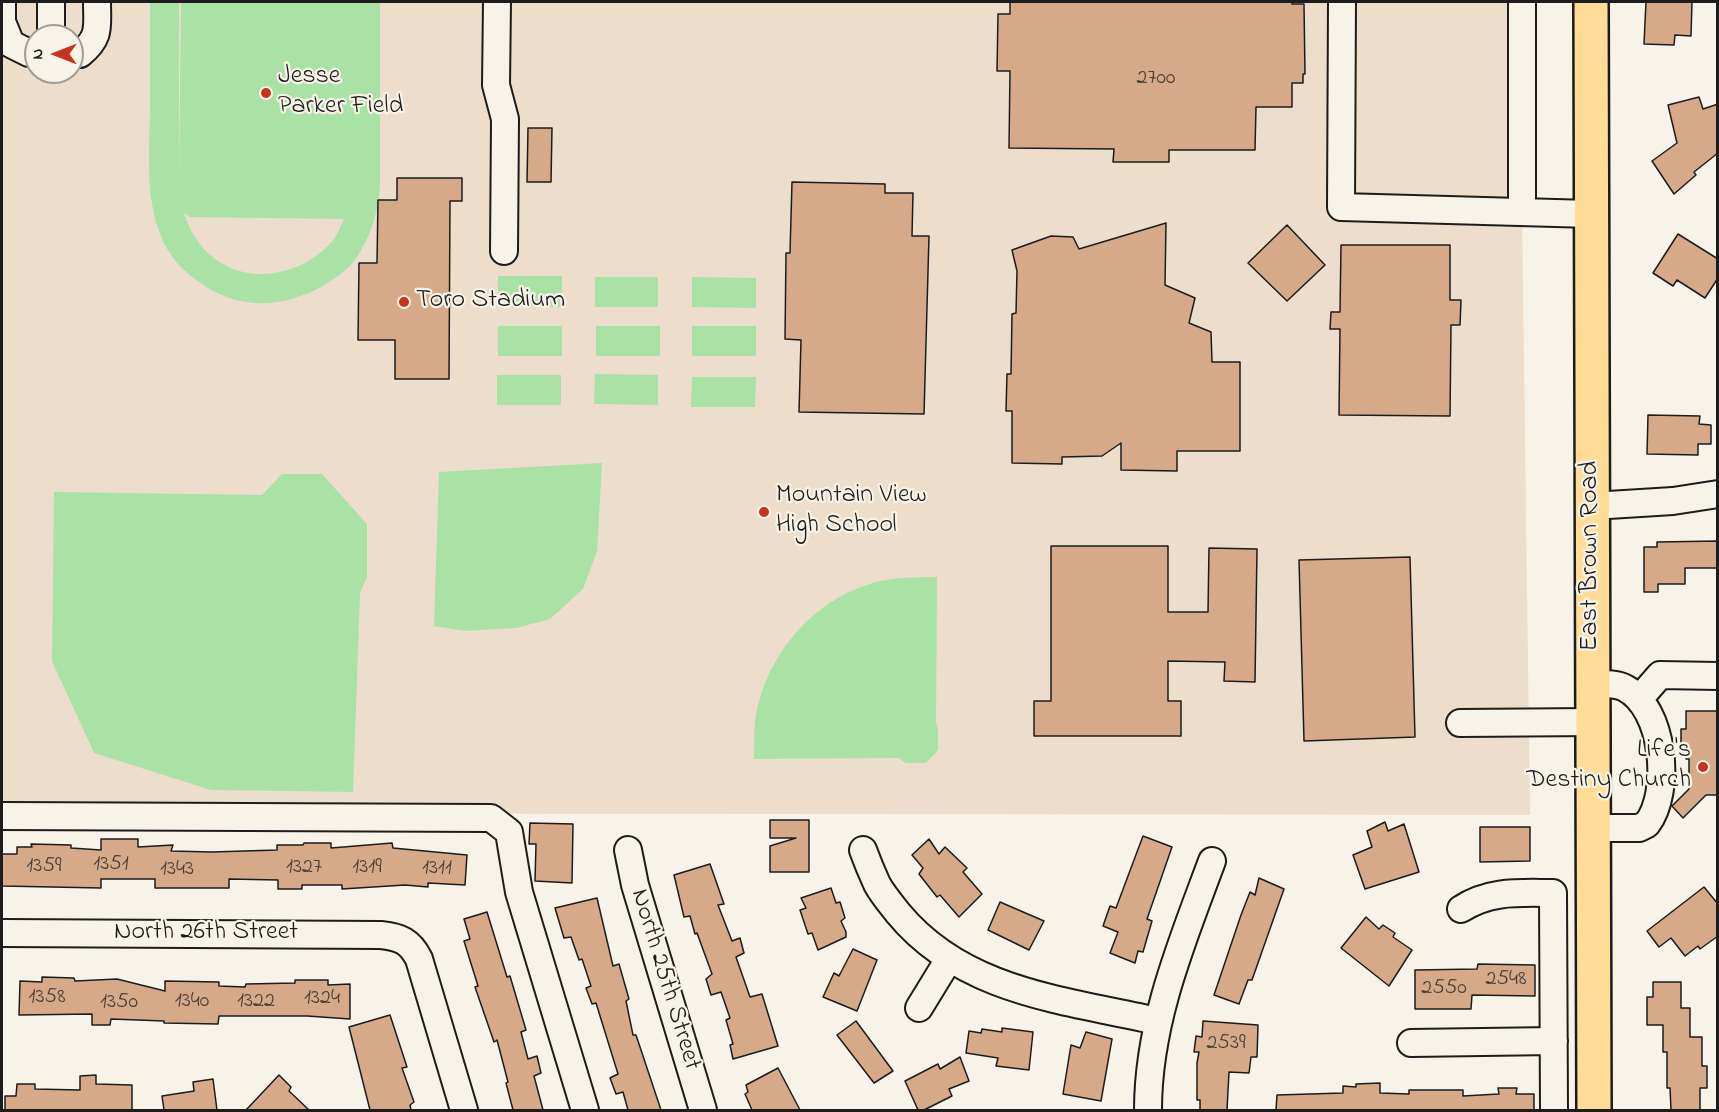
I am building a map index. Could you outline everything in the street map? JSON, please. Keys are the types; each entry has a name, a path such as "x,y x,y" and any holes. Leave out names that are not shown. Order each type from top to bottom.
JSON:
{"main road":[{"name":"East Brown Road","path":"1591,2 1594,1110"}],"street":[{"path":"2,2 2,22 11,44 24,50"},
{"path":"51,2 51,24"},
{"path":"84,51 93,43 97,28 97,2"},
{"path":"497,2 496,85 505,119 504,251"},
{"path":"1342,2 1341,207 1592,214"},
{"path":"1522,2 1522,212"},
{"path":"1592,506 1673,501 1718,494"},
{"path":"1639,699 1660,675 1718,676"},
{"path":"1593,684 1623,687 1639,699 1647,710 1653,725 1662,758 1660,782 1654,812 1650,820 1643,827 1593,828"},
{"path":"1460,723 1593,722"},
{"path":"2,816 491,818 509,832 519,892 585,1110"},
{"name":"North 25th Street","path":"628,850 635,885 703,1110"},
{"path":"863,850 878,885 890,903 914,932 949,959 978,975 1011,988 1157,1022"},
{"path":"1148,1110 1150,1071 1157,1022 1172,971 1212,861"},
{"path":"1461,909 1480,898 1503,893 1553,893 1554,1110"},
{"name":"North 26th Street","path":"2,933 381,935 401,938 414,950 422,969 464,1110"},
{"path":"920,1008 949,959"},
{"path":"1412,1042 1554,1041"}],"shaded area":[{"name":"Mountain View High School","path":"2,2 1522,2 1522,212 1530,815 2,813"}],"green space":[{"name":"Jesse Parker Field","path":"150,2 179,2 179,180 181,2 380,2 380,185 378,204 368,237 359,254 349,267 326,284 293,299 276,302 243,302 210,289 186,272 171,255 159,230 151,198 149,165","holes":["184,213 190,217 344,219 334,239 317,255 291,269 267,274 235,270 209,254 190,229"]},
{"path":"498,276 562,276 562,307 498,306"},
{"path":"595,277 658,277 658,307 595,307"},
{"path":"692,277 756,278 756,308 692,307"},
{"path":"498,326 562,326 562,356 498,356"},
{"path":"596,326 660,326 660,356 596,356"},
{"path":"692,326 756,326 756,356 692,356"},
{"path":"595,374 658,375 658,405 594,404"},
{"path":"497,375 561,375 561,405 497,405"},
{"path":"692,377 756,377 755,407 691,407"},
{"path":"602,463 597,551 583,589 550,619 516,628 465,631 434,626 439,472"},
{"path":"282,474 322,474 367,524 367,577 360,593 353,792 211,790 94,753 52,661 54,492 262,495"},
{"path":"937,577 936,722 938,750 926,763 906,763 898,758 754,759 755,722 767,678 778,657 807,622 824,607 843,595 864,586 891,579"}],"building":[{"path":"1010,2 1292,2 1292,4 1304,4 1305,74 1303,74 1303,83 1292,83 1292,107 1256,107 1255,150 1169,150 1169,162 1113,162 1114,149 1009,148 1010,71 997,71 998,14 1010,14"},
{"path":"1646,2 1692,2 1691,36 1675,35 1674,45 1644,44"},
{"path":"1699,97 1703,109 1718,104 1718,153 1694,172 1696,175 1674,194 1652,161 1677,143 1668,105"},
{"path":"528,128 552,128 551,182 527,182"},
{"name":"Toro Stadium","path":"397,178 462,178 462,201 450,201 449,379 395,379 395,340 358,340 359,263 377,263 378,200 397,200"},
{"path":"792,182 885,184 885,193 913,193 912,236 929,236 924,414 799,412 801,340 785,339 786,253 790,253"},
{"path":"1166,223 1165,285 1195,298 1189,323 1211,332 1212,362 1240,362 1240,451 1177,451 1177,471 1121,470 1121,443 1102,456 1062,457 1062,464 1012,463 1012,411 1006,411 1007,374 1011,374 1012,314 1016,313 1017,271 1012,250 1051,236 1073,237 1079,249"},
{"path":"1287,225 1325,265 1287,301 1248,263"},
{"path":"1678,234 1718,259 1718,278 1705,298 1677,280 1673,286 1653,273"},
{"path":"1341,245 1450,245 1450,300 1461,300 1460,325 1451,325 1450,416 1339,415 1340,329 1330,329 1331,312 1340,312"},
{"path":"1648,415 1700,416 1699,424 1711,425 1711,444 1698,444 1698,455 1647,454"},
{"path":"1718,541 1718,568 1685,568 1685,584 1658,584 1658,592 1644,592 1644,547 1657,547 1657,542"},
{"path":"1051,546 1168,546 1168,612 1208,612 1209,548 1257,549 1255,682 1224,681 1225,662 1168,661 1168,701 1181,701 1181,736 1034,736 1034,701 1051,701"},
{"path":"1410,557 1415,737 1304,741 1299,560"},
{"name":"Life's Destiny Church","path":"1686,711 1717,711 1718,795 1706,795 1683,818 1672,806 1689,789 1689,759 1686,759 1686,745 1681,745 1681,729 1686,729"},
{"path":"770,820 809,820 809,872 770,872 770,846 796,838 770,838"},
{"path":"1385,822 1388,831 1404,824 1419,872 1365,889 1353,855 1372,847 1367,831"},
{"path":"530,823 573,824 572,883 535,881 536,844 529,844"},
{"path":"1480,827 1530,827 1530,861 1480,862"},
{"path":"1143,836 1172,847 1147,919 1152,921 1143,952 1138,951 1135,963 1110,953 1118,932 1103,926 1110,906 1116,908"},
{"path":"101,839 138,839 138,847 173,845 171,851 212,852 277,850 277,845 303,845 304,843 331,843 331,848 392,843 393,848 467,855 465,885 428,883 428,887 405,885 342,889 342,885 302,885 302,889 278,889 278,880 229,879 229,888 155,888 155,879 101,879 101,888 2,886 2,854 17,854 17,847 32,847 31,844 71,845 71,848 101,850"},
{"path":"929,839 939,854 945,847 967,868 963,872 982,894 959,917 940,895 937,897 919,874 923,868 912,855"},
{"path":"710,864 724,904 718,905 732,941 740,938 744,953 736,957 750,997 762,994 778,1046 733,1059 730,1045 733,1044 726,1020 730,1018 721,992 711,995 706,979 712,974 690,916 684,917 674,875"},
{"path":"1259,878 1284,889 1252,980 1248,980 1239,1004 1214,995 1241,915 1250,892 1255,895"},
{"path":"1704,887 1718,904 1718,936 1700,949 1698,946 1685,956 1671,938 1659,947 1647,931"},
{"path":"831,888 836,903 840,902 845,918 841,921 846,937 818,950 812,933 808,934 800,910 806,908 801,898"},
{"path":"597,898 613,966 619,964 629,999 626,1001 633,1035 636,1035 661,1110 628,1110 623,1092 616,1094 610,1078 618,1074 596,1003 592,1004 586,988 591,986 582,959 579,960 571,937 564,938 555,908"},
{"path":"1000,902 1044,921 1029,950 988,930"},
{"path":"487,912 526,1030 521,1032 528,1059 537,1056 541,1073 534,1076 543,1110 513,1110 497,1040 494,1042 475,987 478,986 464,941 470,939 464,919"},
{"path":"1366,917 1379,929 1383,925 1395,933 1393,937 1412,950 1389,986 1341,948"},
{"path":"853,949 877,960 857,1011 823,997 834,973 839,976"},
{"path":"1478,964 1535,965 1535,996 1472,995 1471,1009 1415,1009 1415,970 1477,969"},
{"path":"42,977 74,978 75,981 117,979 165,991 165,981 219,982 219,986 245,987 246,984 328,980 328,985 350,984 350,1019 307,1016 219,1016 218,1024 111,1019 110,1025 92,1025 92,1014 19,1015 20,981 42,982"},
{"path":"1653,982 1681,982 1681,1008 1690,1008 1690,1037 1702,1037 1702,1066 1707,1066 1707,1088 1700,1088 1700,1110 1671,1110 1670,1088 1667,1088 1667,1052 1663,1052 1663,1025 1647,1025 1647,997 1653,997"},
{"path":"390,1015 407,1067 402,1068 414,1102 410,1105 411,1110 370,1110 349,1027"},
{"path":"856,1021 893,1071 874,1083 837,1035"},
{"path":"1203,1021 1258,1025 1257,1057 1251,1057 1249,1073 1229,1072 1227,1110 1200,1110 1200,1100 1197,1100 1199,1052 1194,1052 1196,1036 1202,1037"},
{"path":"1002,1028 1033,1032 1029,1070 996,1066 998,1058 966,1053 969,1031 981,1033 982,1029 1002,1032"},
{"path":"1086,1032 1112,1039 1101,1101 1063,1094 1071,1045 1080,1048"},
{"path":"960,1057 969,1081 949,1089 952,1096 924,1110 918,1110 905,1081 938,1064 940,1069"},
{"path":"778,1068 800,1110 752,1110 745,1094 748,1092 746,1085"},
{"path":"96,1075 96,1084 132,1085 132,1110 5,1110 5,1096 16,1096 17,1084 35,1084 35,1089 80,1090 80,1076"},
{"path":"279,1075 291,1087 289,1091 309,1110 246,1110"},
{"path":"213,1079 217,1110 164,1110 162,1096 194,1091 193,1082"},
{"path":"1380,1083 1380,1093 1409,1094 1409,1090 1463,1090 1463,1096 1499,1094 1498,1088 1517,1088 1516,1094 1534,1094 1534,1110 1276,1110 1277,1095 1343,1093 1343,1086 1356,1087 1356,1084"}],"place":[{"name":"Jesse Parker Field","path":"266,93"},
{"name":"Toro Stadium","path":"404,302"},
{"name":"Mountain View High School","path":"764,512"},
{"name":"Life's Destiny Church","path":"1703,767"}]}
